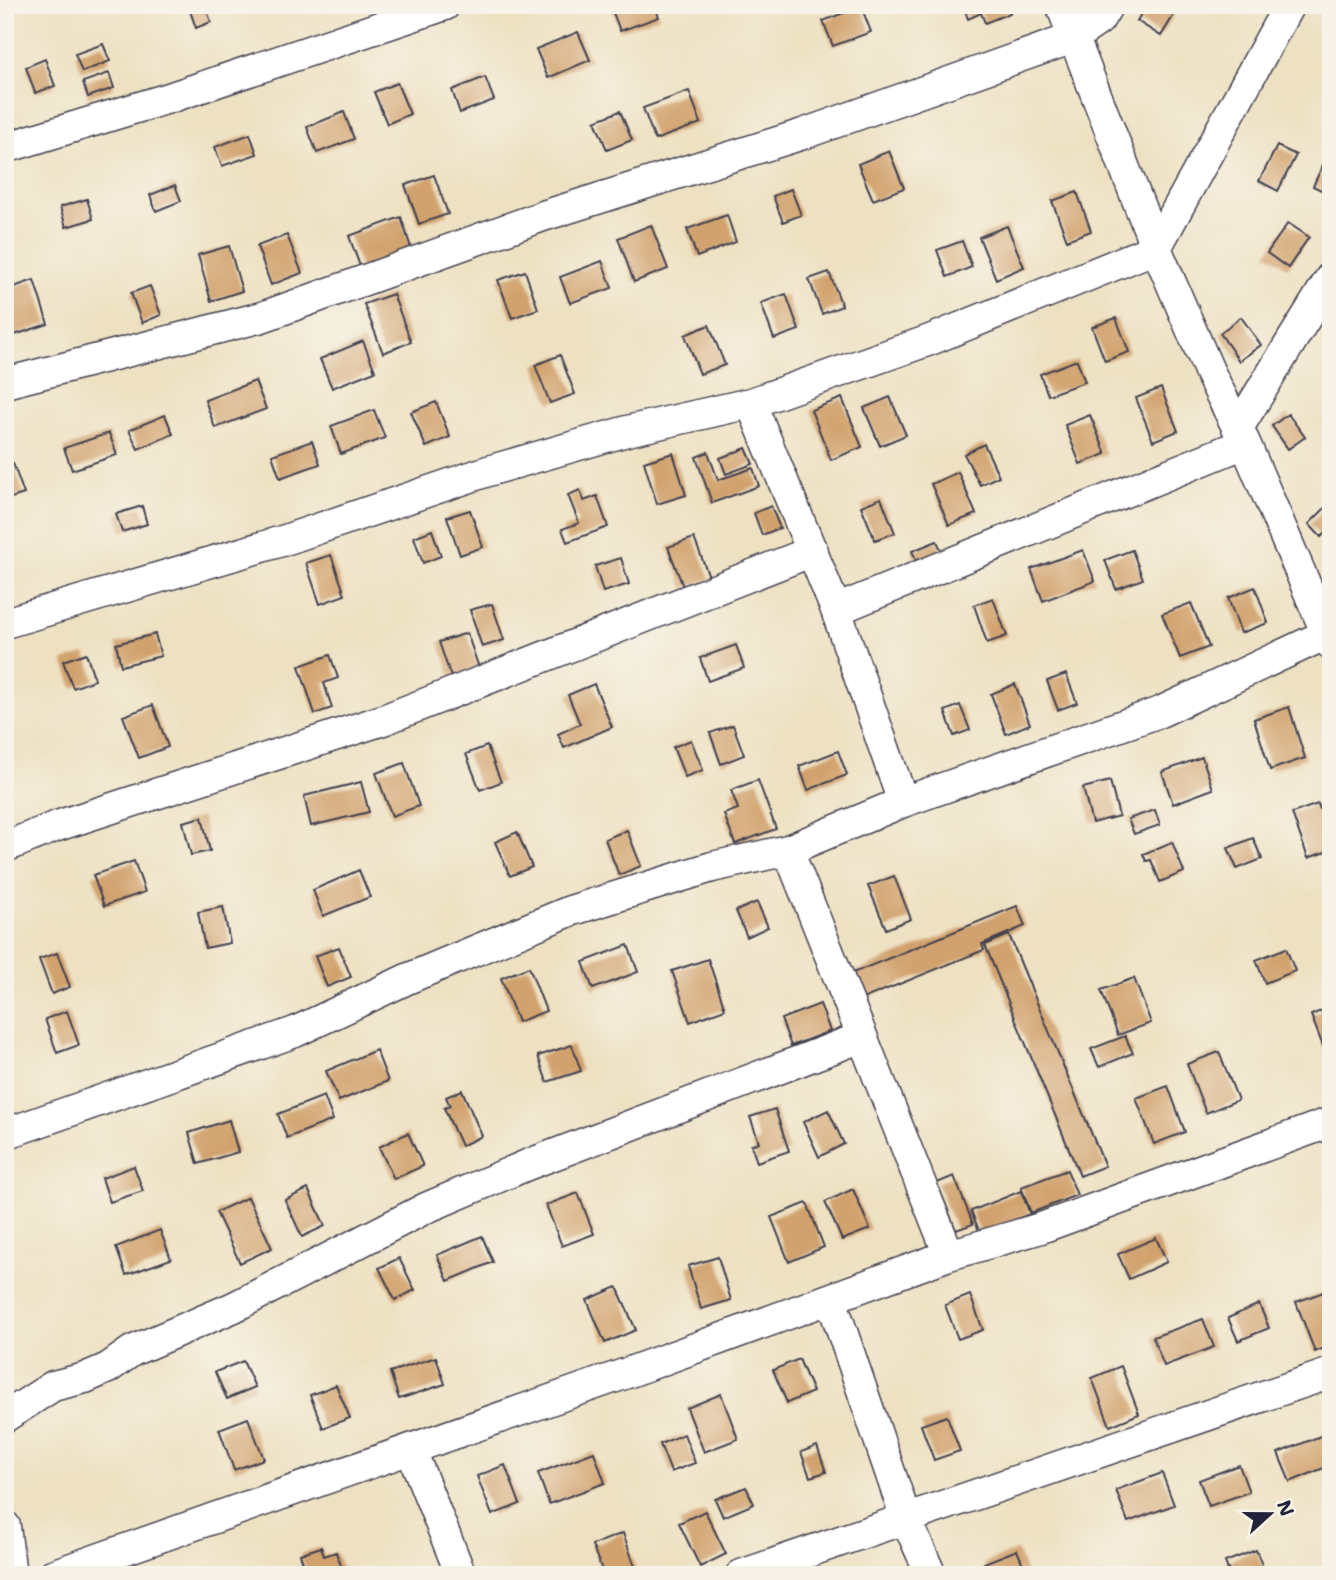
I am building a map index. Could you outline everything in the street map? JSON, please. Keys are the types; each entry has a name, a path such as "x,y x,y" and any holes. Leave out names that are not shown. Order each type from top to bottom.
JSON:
{"street":[{"path":"5,1135 296,1032 407,979 570,911 712,867 788,849 903,802 1160,712 1330,637 1242,435 1210,373 1157,248 1061,5"},
{"path":"5,383 262,317 543,216 803,135 1073,38 1099,20 1108,5"},
{"path":"5,623 282,541 488,471 627,432 751,403 930,340 1157,248 1289,5"},
{"path":"5,148 172,97 426,8"},
{"path":"836,610 1242,435 1331,277"},
{"path":"751,403 836,610 903,802"},
{"path":"5,847 57,826 383,720 813,551"},
{"path":"788,849 949,1255"},
{"path":"5,1417 53,1386 85,1378 107,1368 132,1351 233,1307 426,1208 540,1160 862,1037"},
{"path":"52,1575 411,1450 949,1255 1041,1228 1331,1122"},
{"path":"831,1299 906,1519 931,1575"},
{"path":"741,1575 1331,1373"},
{"path":"411,1450 461,1575"},
{"path":"5,1526 11,1575"}],"building":[{"path":"188,5 205,5 211,22 196,28"},
{"path":"654,5 659,17 620,31 611,7"},
{"path":"963,5 1007,5 1010,13 985,23 981,13 968,19"},
{"path":"1146,5 1180,5 1161,36 1137,21"},
{"path":"861,6 871,32 833,46 823,21"},
{"path":"578,32 590,60 548,78 536,49"},
{"path":"103,44 110,61 82,72 75,54"},
{"path":"45,59 55,86 35,93 26,67"},
{"path":"109,73 114,88 88,97 83,82"},
{"path":"485,77 494,100 460,113 452,90"},
{"path":"397,83 410,114 387,124 374,92"},
{"path":"689,91 701,123 655,140 643,108"},
{"path":"620,111 632,140 607,150 595,121"},
{"path":"344,112 354,139 317,153 307,127"},
{"path":"250,134 257,154 222,166 215,147"},
{"path":"1277,146 1296,155 1278,191 1259,181"},
{"path":"1331,148 1331,195 1313,186"},
{"path":"889,151 904,188 873,200 858,164"},
{"path":"434,175 448,214 419,224 405,185"},
{"path":"175,185 181,201 156,211 150,195"},
{"path":"791,189 801,215 783,222 773,196"},
{"path":"1077,192 1091,231 1067,240 1052,201"},
{"path":"87,199 93,219 66,227 60,207"},
{"path":"727,215 736,242 697,257 687,229"},
{"path":"401,217 412,251 361,269 349,236"},
{"path":"1288,223 1309,237 1288,268 1267,253"},
{"path":"651,225 668,269 634,282 618,238"},
{"path":"1007,226 1024,267 996,279 979,237"},
{"path":"287,235 302,273 271,285 257,246"},
{"path":"962,241 972,267 947,277 937,250"},
{"path":"229,246 242,291 211,301 198,255"},
{"path":"602,261 612,288 570,303 560,277"},
{"path":"525,271 538,309 512,318 498,280"},
{"path":"829,272 842,306 822,314 809,279"},
{"path":"34,280 48,324 5,338 5,290"},
{"path":"150,286 161,315 142,323 131,293"},
{"path":"393,294 411,342 383,353 364,304"},
{"path":"786,294 799,330 774,339 761,303"},
{"path":"1241,317 1261,345 1239,361 1220,333"},
{"path":"1116,318 1129,352 1105,361 1092,327"},
{"path":"709,325 725,365 700,374 685,335"},
{"path":"363,341 375,371 332,388 320,359"},
{"path":"560,355 575,394 550,403 535,365"},
{"path":"1077,360 1085,382 1048,395 1040,374"},
{"path":"255,381 266,409 215,428 205,400"},
{"path":"1161,388 1178,431 1153,441 1136,398"},
{"path":"890,397 906,435 880,446 864,408"},
{"path":"842,398 862,447 831,460 811,410"},
{"path":"436,402 450,437 426,447 411,412"},
{"path":"374,410 385,438 341,454 331,426"},
{"path":"1288,414 1305,437 1288,449 1272,426"},
{"path":"165,415 173,434 138,449 129,430"},
{"path":"1090,415 1106,454 1080,464 1065,425"},
{"path":"109,433 117,455 72,470 64,448"},
{"path":"312,441 320,464 280,478 272,455"},
{"path":"984,444 999,476 980,485 964,454"},
{"path":"746,448 753,464 726,474 720,458"},
{"path":"708,452 718,480 753,468 759,486 712,503 696,457"},
{"path":"673,453 686,495 657,504 644,462"},
{"path":"13,463 24,494 5,500 5,466"},
{"path":"958,472 976,514 949,525 931,484"},
{"path":"580,490 584,501 597,496 608,527 567,542 562,529 579,523 568,495"},
{"path":"881,498 895,533 875,540 861,506"},
{"path":"142,506 147,524 122,532 116,514"},
{"path":"771,506 780,528 762,535 754,513"},
{"path":"1326,507 1331,511 1331,527 1321,537 1309,524"},
{"path":"470,510 483,547 460,555 447,517"},
{"path":"432,530 441,556 423,563 414,537"},
{"path":"694,538 710,579 684,589 668,547"},
{"path":"937,541 944,557 919,567 912,551"},
{"path":"1083,550 1095,581 1043,601 1031,569"},
{"path":"1132,550 1143,579 1116,589 1105,560"},
{"path":"331,555 345,595 320,604 306,563"},
{"path":"621,558 629,584 603,592 595,566"},
{"path":"1255,587 1268,623 1241,633 1228,598"},
{"path":"993,598 1007,636 987,643 974,605"},
{"path":"1191,603 1209,647 1180,658 1162,614"},
{"path":"492,604 504,640 482,647 470,610"},
{"path":"467,633 479,668 451,677 439,642"},
{"path":"155,634 161,656 121,666 116,644"},
{"path":"736,645 744,668 708,681 700,658"},
{"path":"86,653 95,680 73,688 63,661"},
{"path":"330,655 338,678 324,683 332,708 315,714 299,666"},
{"path":"1066,674 1077,703 1058,710 1047,681"},
{"path":"594,684 612,727 564,748 558,734 580,724 568,695"},
{"path":"1015,684 1030,724 1006,734 991,694"},
{"path":"153,705 168,747 139,758 123,716"},
{"path":"960,705 970,730 954,736 945,711"},
{"path":"1289,707 1305,758 1270,770 1254,719"},
{"path":"733,725 744,755 721,764 710,733"},
{"path":"691,740 703,770 685,777 673,747"},
{"path":"487,746 501,782 480,790 466,754"},
{"path":"838,751 847,775 808,790 799,766"},
{"path":"1202,757 1213,789 1173,804 1162,772"},
{"path":"404,763 419,806 392,816 376,773"},
{"path":"758,780 776,829 735,844 724,814 738,809 731,790"},
{"path":"1110,781 1119,816 1092,823 1083,788"},
{"path":"361,782 369,812 311,826 304,796"},
{"path":"1318,804 1331,837 1331,850 1308,858 1292,813"},
{"path":"1155,810 1160,825 1134,834 1128,819"},
{"path":"202,817 210,851 191,855 183,822"},
{"path":"627,830 641,866 619,875 605,839"},
{"path":"517,832 532,867 510,876 495,842"},
{"path":"1253,838 1262,859 1237,869 1228,848"},
{"path":"1172,842 1184,872 1160,882 1151,860 1146,861 1143,854"},
{"path":"134,861 145,892 104,906 93,875"},
{"path":"359,870 370,897 323,916 313,890"},
{"path":"894,876 911,919 886,929 868,886"},
{"path":"757,902 768,927 747,937 736,911"},
{"path":"1017,906 1025,926 982,944 984,950 860,1000 850,974"},
{"path":"223,907 230,943 205,948 198,912"},
{"path":"1009,935 1105,1166 1080,1176 985,945"},
{"path":"628,945 638,972 593,989 583,962"},
{"path":"339,947 351,977 327,987 315,956"},
{"path":"1286,948 1295,971 1265,983 1256,960"},
{"path":"57,953 70,987 52,994 39,959"},
{"path":"708,959 725,1009 690,1022 672,971"},
{"path":"529,967 546,1011 518,1022 501,978"},
{"path":"1134,978 1151,1023 1118,1035 1101,990"},
{"path":"820,1004 830,1031 791,1046 781,1019"},
{"path":"1331,1007 1331,1058 1328,1059 1311,1015"},
{"path":"67,1011 79,1045 57,1053 45,1019"},
{"path":"1125,1036 1133,1053 1099,1067 1091,1049"},
{"path":"572,1045 581,1071 547,1082 538,1056"},
{"path":"376,1050 388,1081 339,1101 326,1071"},
{"path":"1219,1052 1238,1100 1206,1113 1187,1064"},
{"path":"1168,1086 1185,1132 1154,1144 1136,1098"},
{"path":"462,1090 482,1136 461,1146 444,1108 450,1106 446,1097"},
{"path":"324,1096 333,1120 287,1138 278,1114"},
{"path":"775,1109 789,1151 757,1162 751,1145 759,1142 750,1117"},
{"path":"828,1110 844,1144 819,1157 803,1122"},
{"path":"229,1120 238,1152 198,1164 189,1133"},
{"path":"408,1133 423,1166 394,1179 379,1147"},
{"path":"134,1166 143,1191 110,1202 102,1178"},
{"path":"1067,1170 1077,1195 1031,1213 1021,1187"},
{"path":"954,1176 973,1224 956,1230 937,1183"},
{"path":"308,1189 325,1226 302,1237 285,1200"},
{"path":"853,1189 870,1229 842,1240 825,1202"},
{"path":"1021,1191 1030,1214 980,1233 971,1211"},
{"path":"578,1193 594,1234 562,1246 546,1205"},
{"path":"248,1197 272,1248 240,1263 216,1212"},
{"path":"807,1203 824,1247 789,1262 771,1217"},
{"path":"160,1230 171,1259 126,1275 116,1247"},
{"path":"482,1236 493,1262 448,1281 437,1255"},
{"path":"1156,1238 1167,1262 1129,1279 1118,1254"},
{"path":"718,1257 731,1300 701,1309 688,1266"},
{"path":"399,1258 415,1290 395,1300 379,1268"},
{"path":"617,1287 636,1330 605,1343 587,1300"},
{"path":"1329,1290 1331,1345 1315,1352 1296,1302"},
{"path":"970,1295 983,1330 958,1339 945,1305"},
{"path":"1259,1304 1269,1328 1238,1341 1228,1318"},
{"path":"1203,1319 1214,1347 1164,1366 1153,1337"},
{"path":"436,1357 445,1384 399,1399 390,1372"},
{"path":"799,1359 813,1392 787,1403 773,1370"},
{"path":"243,1361 255,1387 227,1399 215,1372"},
{"path":"1121,1366 1139,1414 1110,1426 1092,1378"},
{"path":"336,1385 350,1418 323,1428 310,1395"},
{"path":"721,1394 738,1439 704,1452 687,1408"},
{"path":"947,1416 960,1451 934,1460 921,1425"},
{"path":"248,1418 264,1459 234,1470 219,1429"},
{"path":"684,1434 695,1463 671,1472 660,1444"},
{"path":"1323,1435 1331,1454 1331,1465 1290,1482 1278,1453"},
{"path":"817,1446 826,1472 810,1477 801,1452"},
{"path":"594,1452 605,1483 549,1504 538,1473"},
{"path":"505,1465 520,1504 492,1515 477,1476"},
{"path":"1239,1465 1249,1492 1209,1506 1199,1480"},
{"path":"1162,1473 1174,1505 1128,1522 1116,1490"},
{"path":"746,1487 754,1504 723,1517 715,1499"},
{"path":"705,1511 726,1554 700,1567 679,1523"},
{"path":"623,1533 637,1572 604,1575 592,1545"},
{"path":"321,1547 324,1556 336,1552 343,1571 307,1575 300,1554"},
{"path":"1017,1550 1026,1572 989,1575 984,1563"},
{"path":"1256,1550 1266,1575 1230,1575 1225,1562"}]}
